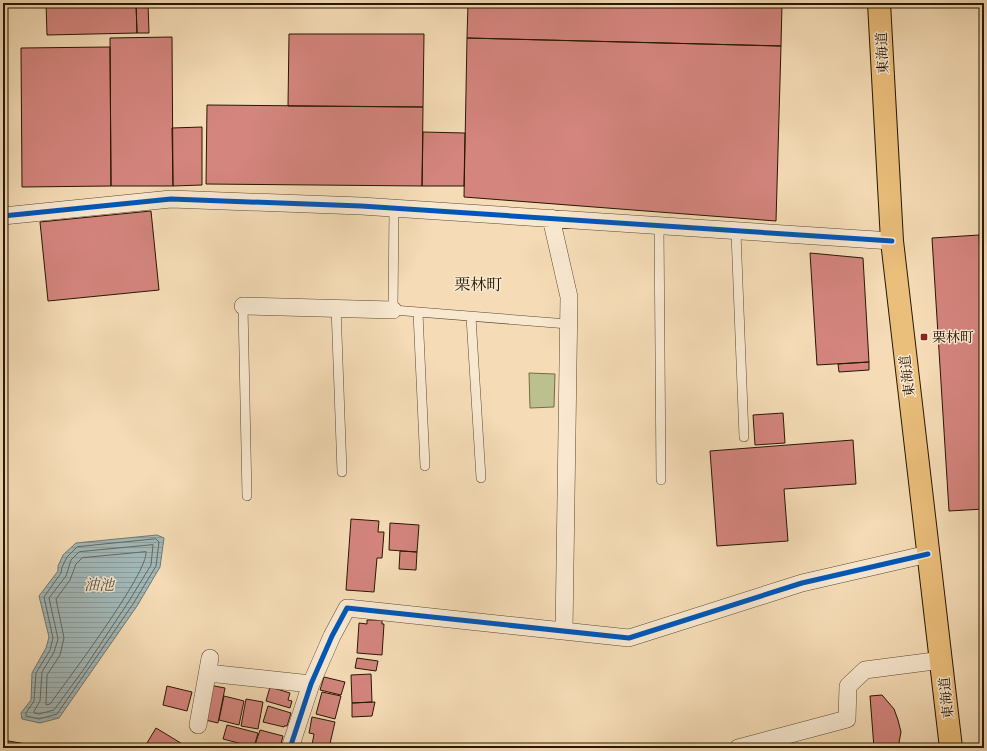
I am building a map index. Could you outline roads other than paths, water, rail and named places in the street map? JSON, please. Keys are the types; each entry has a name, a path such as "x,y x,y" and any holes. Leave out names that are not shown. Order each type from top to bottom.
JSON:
{"highway":[{"name":"東海道","path":"879,3 892,242 928,554 942,660 951,748"}],"street":[{"path":"3,216 171,199 394,208 892,242"},
{"path":"551,218 569,297 564,632"},
{"path":"243,306 393,310"},
{"path":"290,748 311,684 332,636 348,608 629,638 802,583 928,554"},
{"path":"738,748 847,719 848,686 865,670 942,660"},
{"path":"198,725 209,665 311,684"}],"lane":[{"path":"394,208 393,310 568,324"},
{"path":"659,225 662,480"},
{"path":"736,232 744,437"},
{"path":"243,306 248,496"},
{"path":"336,308 342,472"},
{"path":"418,313 425,466"},
{"path":"471,317 481,478"}],"water":[{"name":"油池","path":"157,535 164,538 160,567 137,606 59,718 40,723 22,719 21,713 31,700 32,673 46,648 49,637 39,596 58,571 58,566 63,555 76,543"}],"place":[{"name":"栗林町","path":"924,337"}],"district":[{"name":"栗林町","path":"478,284"}]}
